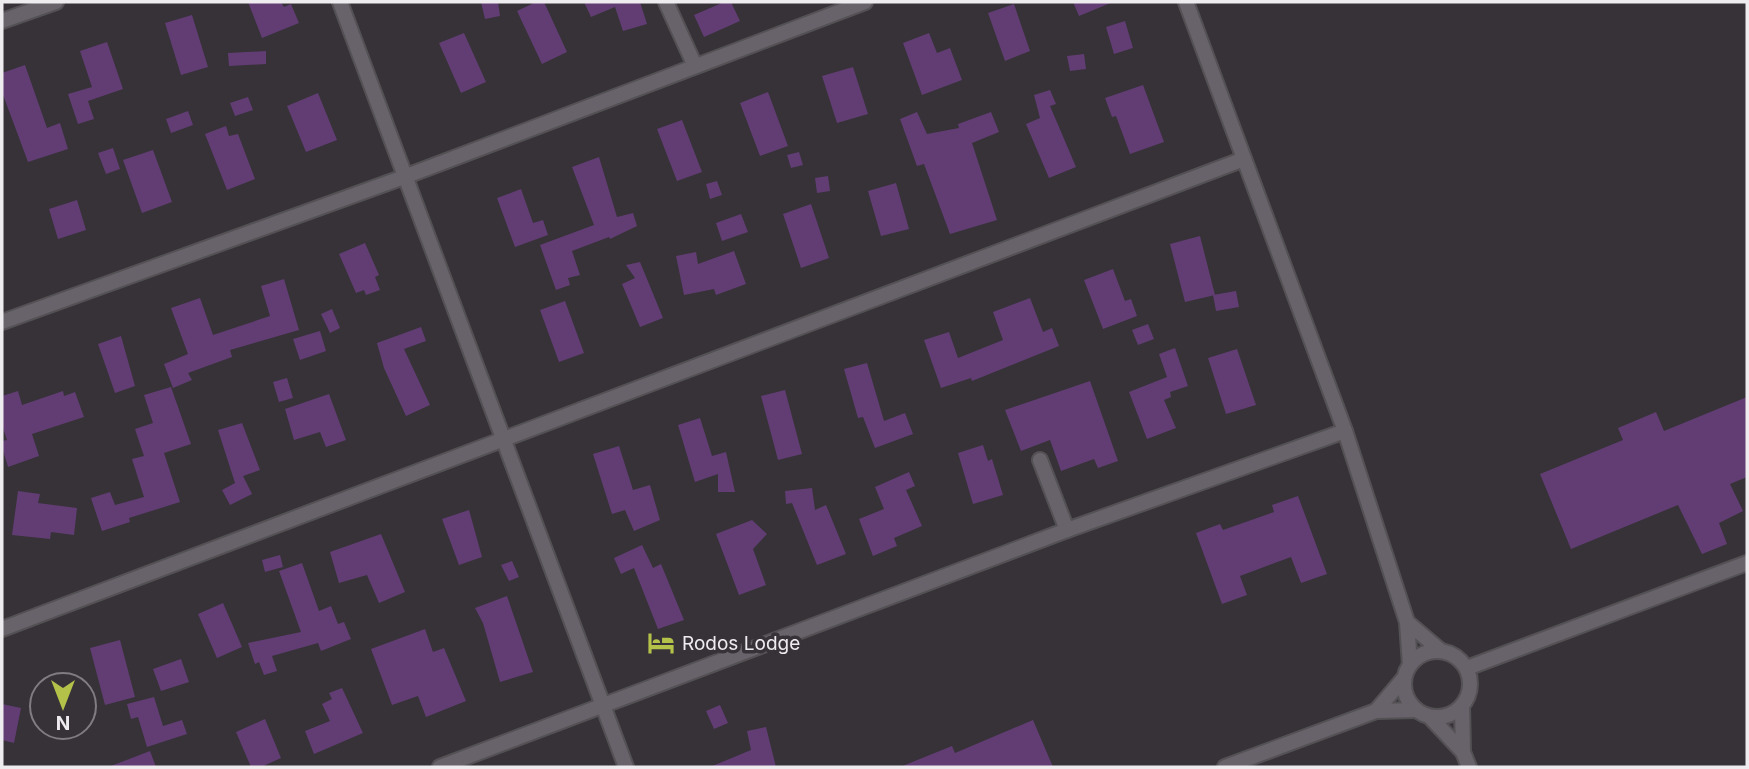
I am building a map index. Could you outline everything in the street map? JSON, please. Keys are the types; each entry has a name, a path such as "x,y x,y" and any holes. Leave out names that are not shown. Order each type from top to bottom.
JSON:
{"street":[{"path":"2,21 56,2"},
{"path":"340,2 626,767"},
{"path":"666,2 695,66"},
{"path":"2,322 404,177 865,2"},
{"path":"1186,2 1345,431 1407,622 1407,671 1404,690 1415,710"},
{"path":"2,629 1244,159"},
{"path":"440,767 1067,530 1345,431"},
{"path":"1040,460 1067,530"},
{"path":"1467,668 1747,564"},
{"path":"1407,622 1441,651"},
{"path":"1376,710 1424,653 1441,651 1451,654 1467,668 1471,688 1462,706 1463,752 1469,767"},
{"path":"1430,717 1442,717 1462,706"},
{"path":"1224,767 1376,710 1415,710 1430,717 1463,752"}],"building":[{"path":"248,2 281,2 284,7 291,4 299,23 262,38"},
{"path":"481,2 498,2 500,16 485,19"},
{"path":"536,2 544,2 567,52 542,64 517,11"},
{"path":"584,2 640,2 647,24 623,31 615,7 591,17"},
{"path":"724,2 731,2 740,21 704,37 694,15"},
{"path":"1073,2 1113,2 1079,16"},
{"path":"1014,4 1030,51 1005,61 988,13"},
{"path":"192,15 208,67 181,75 165,23"},
{"path":"1125,21 1133,48 1114,54 1106,27"},
{"path":"464,33 486,82 461,93 439,43"},
{"path":"929,33 937,53 950,48 962,80 922,95 903,43"},
{"path":"107,42 123,89 88,101 94,119 78,124 68,94 92,87 80,51"},
{"path":"266,51 266,64 229,66 228,53"},
{"path":"1084,54 1086,69 1070,71 1067,56"},
{"path":"25,65 47,128 60,123 68,149 28,162 2,92 2,73"},
{"path":"853,67 868,114 837,123 822,76"},
{"path":"1143,85 1164,142 1130,154 1116,116 1112,117 1105,98"},
{"path":"1050,90 1056,104 1050,106 1076,167 1049,178 1026,124 1040,118 1034,95"},
{"path":"768,92 788,146 760,156 740,103"},
{"path":"318,93 337,140 306,152 287,106"},
{"path":"248,97 253,110 235,116 230,103"},
{"path":"188,111 193,125 171,133 166,119"},
{"path":"917,112 927,134 959,128 958,124 991,112 999,132 972,143 997,220 950,234 924,164 917,166 900,119"},
{"path":"682,120 702,172 677,181 657,129"},
{"path":"226,126 229,136 238,134 255,179 227,190 205,134"},
{"path":"113,148 120,169 106,174 98,153"},
{"path":"153,150 172,202 142,213 123,160"},
{"path":"799,152 803,165 791,168 787,155"},
{"path":"599,157 617,217 633,213 637,226 610,239 609,237 572,251 580,275 568,278 570,285 556,290 540,245 594,225 572,167"},
{"path":"828,176 830,191 817,193 815,178"},
{"path":"717,181 722,195 710,199 706,184"},
{"path":"896,183 909,229 881,236 868,191"},
{"path":"521,189 533,223 543,220 548,235 515,247 497,198"},
{"path":"77,200 86,230 58,239 49,209"},
{"path":"811,204 829,258 801,268 783,214"},
{"path":"741,214 748,232 722,241 716,223"},
{"path":"1200,236 1215,295 1185,302 1170,244"},
{"path":"365,243 379,275 375,277 380,290 366,295 364,290 356,293 339,254"},
{"path":"734,251 746,284 716,295 714,289 684,295 676,256 696,252 698,264"},
{"path":"640,262 663,318 640,327 622,284 635,278 626,265"},
{"path":"1113,269 1125,301 1131,299 1137,316 1103,329 1084,280"},
{"path":"284,279 299,330 230,350 232,357 188,373 192,380 173,388 164,364 188,354 171,308 200,298 213,335 270,316 261,286"},
{"path":"1236,291 1239,307 1216,311 1213,295"},
{"path":"1030,298 1043,332 1052,328 1059,346 972,381 971,378 941,388 924,340 949,332 958,358 1003,340 993,312"},
{"path":"565,301 584,353 559,362 540,310"},
{"path":"332,309 340,328 330,333 321,314"},
{"path":"1148,324 1154,339 1138,345 1132,330"},
{"path":"421,327 426,341 404,349 430,405 406,416 384,368 377,343"},
{"path":"320,331 326,351 300,360 293,339"},
{"path":"121,336 135,386 115,393 98,344"},
{"path":"1175,348 1188,386 1170,392 1171,397 1164,400 1176,428 1147,439 1129,392 1167,377 1159,354"},
{"path":"1237,349 1256,405 1226,414 1208,358"},
{"path":"867,363 884,421 905,413 913,434 875,448 863,417 858,418 844,369"},
{"path":"287,378 293,398 279,402 273,382"},
{"path":"1090,381 1118,461 1098,468 1094,459 1061,471 1050,440 1021,451 1005,410"},
{"path":"171,387 191,444 164,453 180,502 129,518 130,522 102,531 91,498 110,492 115,505 144,497 132,459 144,456 135,429 153,423 144,395"},
{"path":"785,390 802,454 778,460 761,396"},
{"path":"18,391 22,405 63,391 64,396 75,392 84,417 32,434 39,456 8,467 2,447 2,441 7,440 2,425 2,396"},
{"path":"329,394 346,440 326,447 320,432 294,440 285,409"},
{"path":"1747,397 1747,477 1730,484 1743,511 1719,523 1727,544 1702,554 1678,505 1571,549 1540,474 1623,440 1618,428 1656,412 1664,431"},
{"path":"700,418 712,456 726,452 735,492 718,492 718,474 695,482 678,425"},
{"path":"242,423 260,470 243,476 252,494 230,505 222,490 235,483 218,430"},
{"path":"983,445 988,461 992,459 1003,495 973,504 958,453"},
{"path":"619,446 633,490 650,485 660,520 634,531 625,510 612,514 593,454"},
{"path":"909,472 915,486 906,490 922,526 894,538 897,546 873,556 859,519 884,509 875,487"},
{"path":"812,488 815,510 826,505 846,554 817,565 792,503 786,504 785,491"},
{"path":"18,491 40,494 38,503 77,508 74,535 51,532 50,539 12,535"},
{"path":"1298,496 1327,574 1301,583 1291,557 1240,576 1247,595 1222,604 1196,533 1220,524 1223,530 1274,512 1272,505"},
{"path":"469,510 482,557 459,565 442,519"},
{"path":"752,520 767,534 753,549 766,585 739,595 716,534"},
{"path":"381,534 405,592 379,603 367,575 339,583 330,552"},
{"path":"642,545 653,568 661,564 684,620 658,629 634,568 621,574 614,558"},
{"path":"280,555 283,567 265,572 262,560"},
{"path":"512,561 519,577 509,581 501,565"},
{"path":"302,563 319,611 331,606 338,624 344,622 351,639 321,651 318,643 272,656 277,671 264,675 259,662 255,664 248,643 301,632 279,571"},
{"path":"507,596 533,672 500,682 483,623 475,608"},
{"path":"223,603 242,647 217,658 198,614"},
{"path":"425,629 433,652 444,648 466,701 426,717 418,696 392,705 371,649"},
{"path":"120,640 135,697 105,705 90,648"},
{"path":"181,659 189,682 161,691 153,669"},
{"path":"342,688 363,733 314,754 305,731 330,721 322,704 332,699 329,693"},
{"path":"154,697 163,726 182,720 187,734 147,747 138,717 131,719 127,704"},
{"path":"2,704 21,708 14,743 2,740"},
{"path":"720,705 728,723 714,729 706,711"},
{"path":"265,719 281,758 261,767 251,767 236,732"},
{"path":"1033,720 1053,767 900,767 952,746 955,753"},
{"path":"766,727 776,767 710,767 751,750 747,731"},
{"path":"150,751 156,767 111,766"}],"place":[{"name":"Rodos Lodge","path":"661,643"}]}
